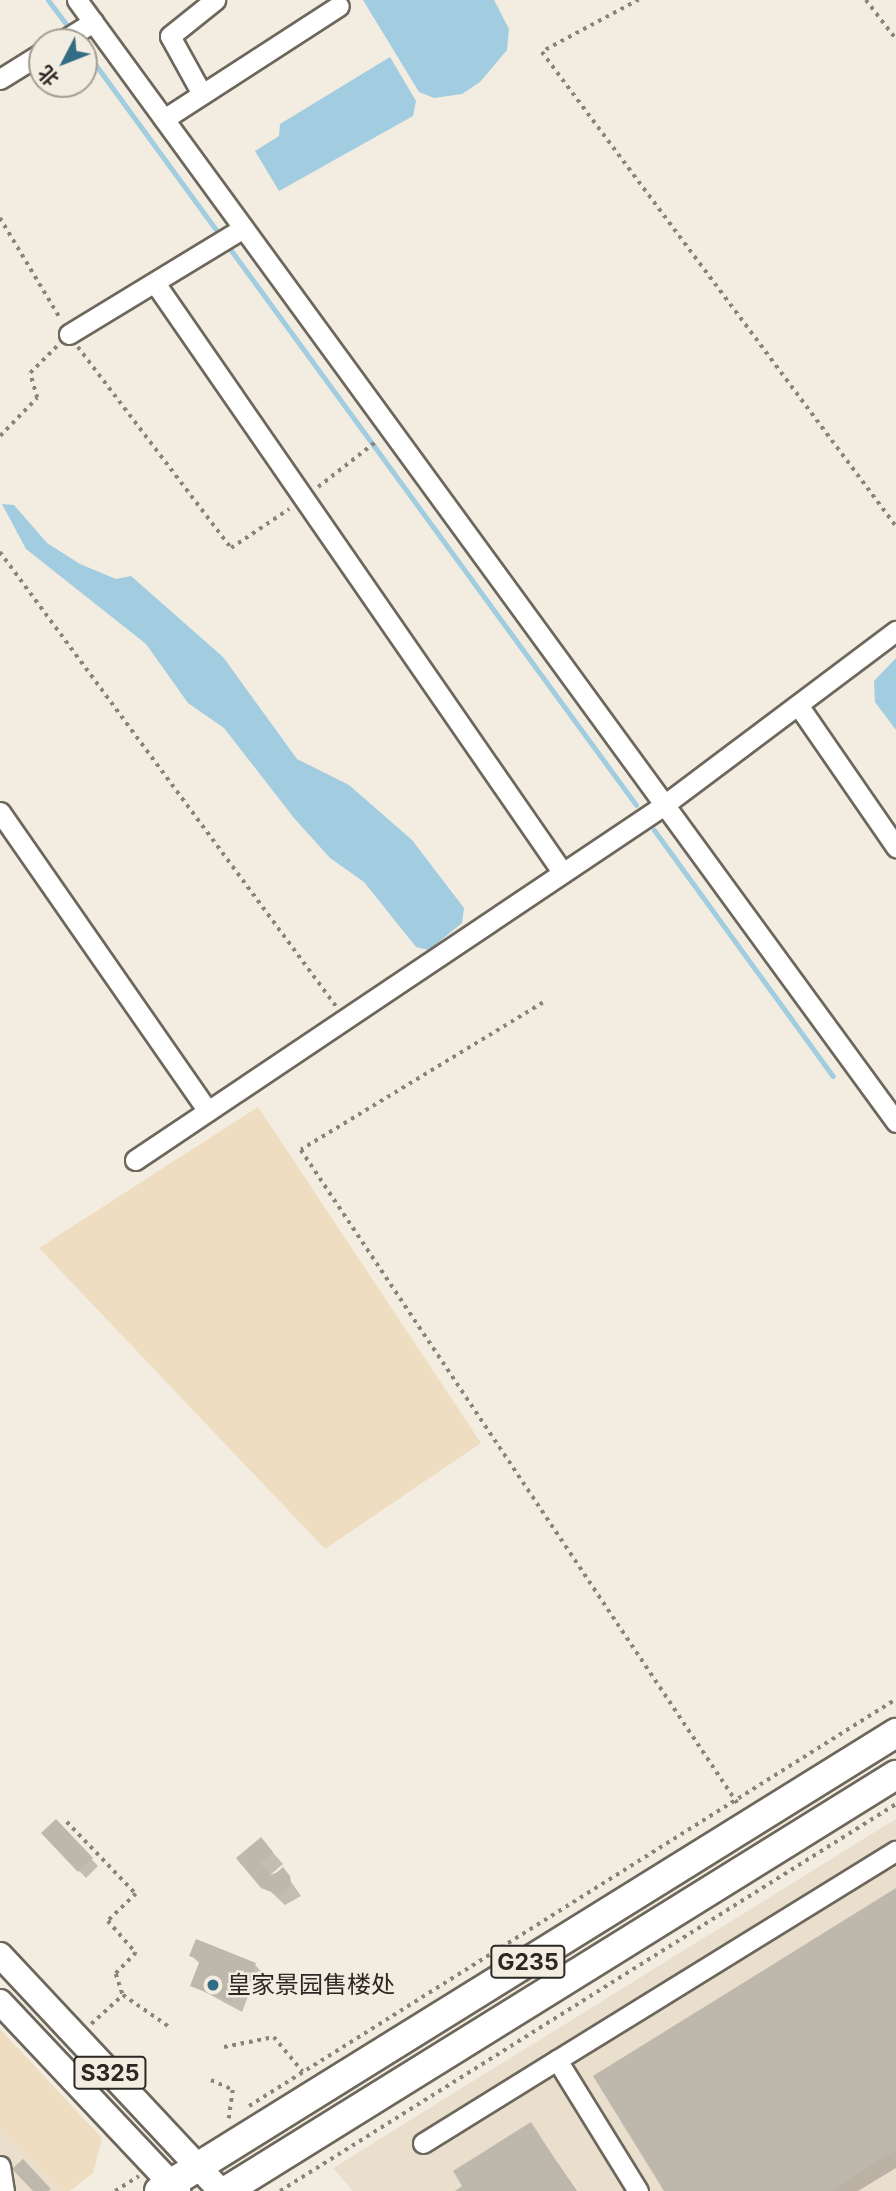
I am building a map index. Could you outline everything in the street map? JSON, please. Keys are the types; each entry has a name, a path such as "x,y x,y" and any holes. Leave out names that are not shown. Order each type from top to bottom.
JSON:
{"highway":[{"name":"G235","path":"166,2183 199,2168 896,1733"},
{"name":"G235","path":"224,2191 896,1774"}],"main road":[{"name":"S325","path":"0,1955 199,2168 224,2191"},
{"name":"S325","path":"0,2002 166,2183"}],"street":[{"path":"75,28 77,0"},
{"path":"202,94 170,36 215,0"},
{"path":"164,119 339,6"},
{"path":"98,55 164,119 230,236 664,805 895,1119"},
{"path":"0,79 28,62"},
{"path":"69,334 230,236"},
{"path":"155,283 563,873"},
{"path":"135,1160 664,805 896,631"},
{"path":"798,705 896,847"},
{"path":"0,812 208,1111"},
{"path":"423,2143 896,1851"},
{"path":"557,2060 638,2191"},
{"path":"0,2166 4,2191"}],"path":[{"path":"639,0 542,52 896,526"},
{"path":"866,0 896,39"},
{"path":"0,218 69,334 231,548 304,497 378,440"},
{"path":"0,436 37,398 30,373 69,334"},
{"path":"0,552 346,1019"},
{"path":"542,1003 301,1150 751,1823"},
{"path":"219,2125 896,1699"},
{"path":"280,2191 896,1804"},
{"path":"67,1822 136,1894 108,1922 135,1953 116,1974 123,1995 171,2028"},
{"path":"76,2037 123,1995"},
{"path":"224,2047 274,2037 303,2072"},
{"path":"211,2080 233,2090 229,2119"},
{"path":"115,2191 166,2183"}],"shaded area":[{"path":"258,1107 481,1443 325,1549 39,1248"},
{"path":"896,1819 896,2191 353,2191 333,2168"},
{"path":"0,2029 102,2138 93,2173 70,2191 61,2191 0,2127"},
{"path":"0,2127 61,2191 0,2191"}],"water":[{"path":"363,0 494,0 509,29 507,50 480,82 462,94 434,98 419,92"},
{"path":"390,57 416,101 413,116 279,191 255,151 279,136 280,124"},
{"path":"2,504 14,505 47,543 80,564 116,579 131,576 223,657 297,759 349,785 412,840 464,908 462,923 429,950 416,947 364,882 330,858 294,818 224,728 188,703 146,644 26,549"},
{"path":"896,658 896,730 875,702 874,681"}],"building":[{"path":"56,1819 93,1858 78,1872 41,1833"},
{"path":"261,1837 273,1852 260,1863 272,1877 283,1867 290,1876 291,1885 279,1895 261,1888 236,1858"},
{"path":"896,1888 896,2150 830,2191 664,2191 593,2076"},
{"path":"196,1939 256,1963 249,1980 241,1976 231,2002 190,1986 200,1960 189,1956"},
{"path":"531,2122 575,2191 455,2191 462,2186 453,2171"},
{"path":"23,2159 51,2189 33,2191 12,2169"}],"waterway":[{"path":"48,0 69,28"},
{"path":"98,68 636,805"},
{"path":"654,830 833,1076"}],"place":[{"name":"皇家景园售楼处","path":"213,1985"}]}
